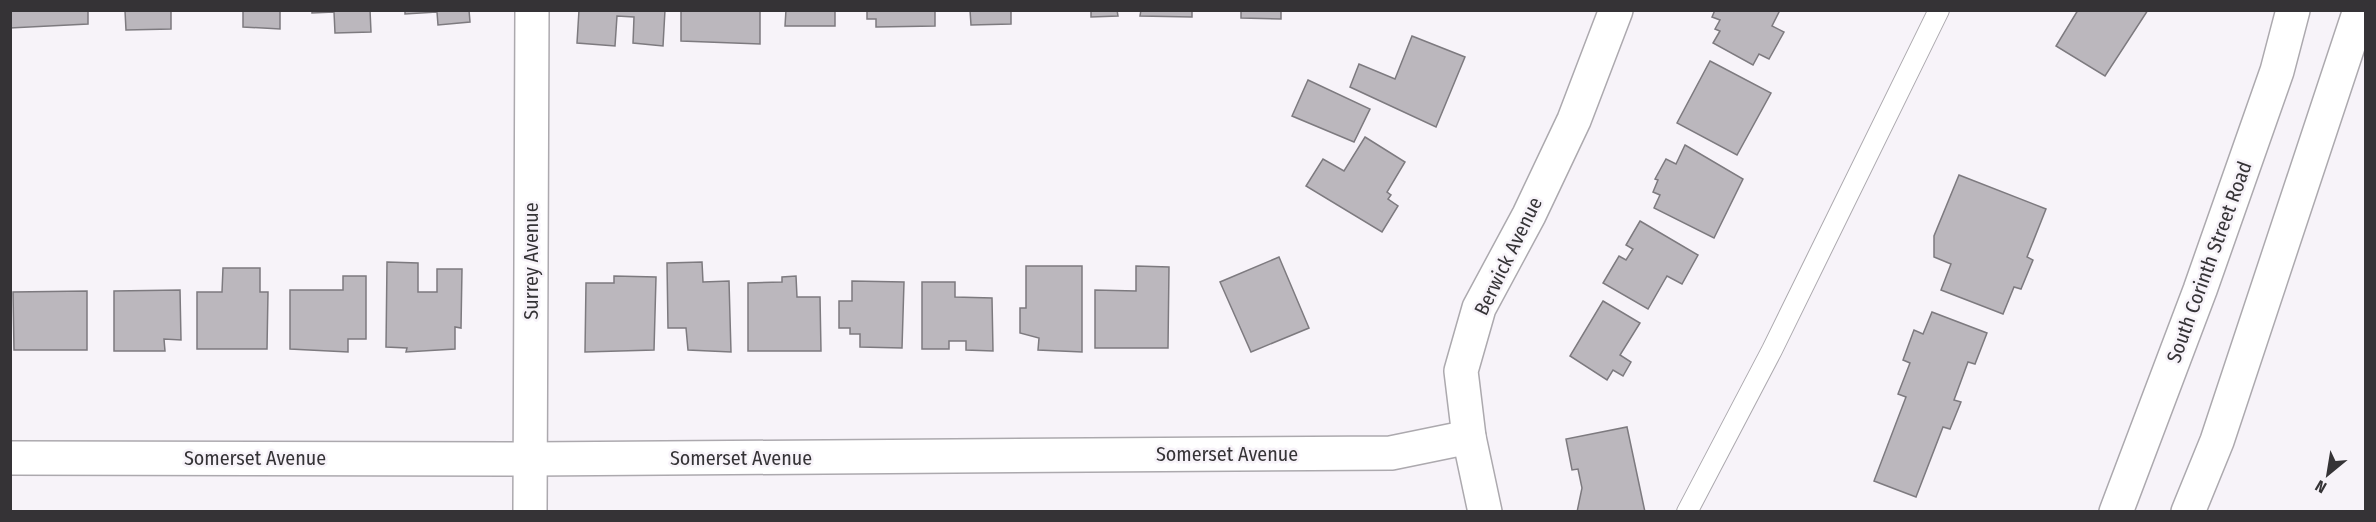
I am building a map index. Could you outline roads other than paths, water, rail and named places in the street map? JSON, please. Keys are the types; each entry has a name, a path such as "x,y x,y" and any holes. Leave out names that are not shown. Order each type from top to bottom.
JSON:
{"street":[{"name":"Surrey Avenue","path":"530,512 532,10"},
{"name":"Berwick Avenue","path":"1485,512 1469,437 1461,371 1479,308 1529,214 1574,120 1616,10"},
{"name":"South Corinth Street Road","path":"2116,512 2200,290 2277,71 2293,10"},
{"path":"2188,512 2217,441 2360,10"},
{"name":"Somerset Avenue","path":"10,458 531,459 1391,453 1469,437"}],"lane":[{"path":"1687,512 1772,350 1939,10"}]}
